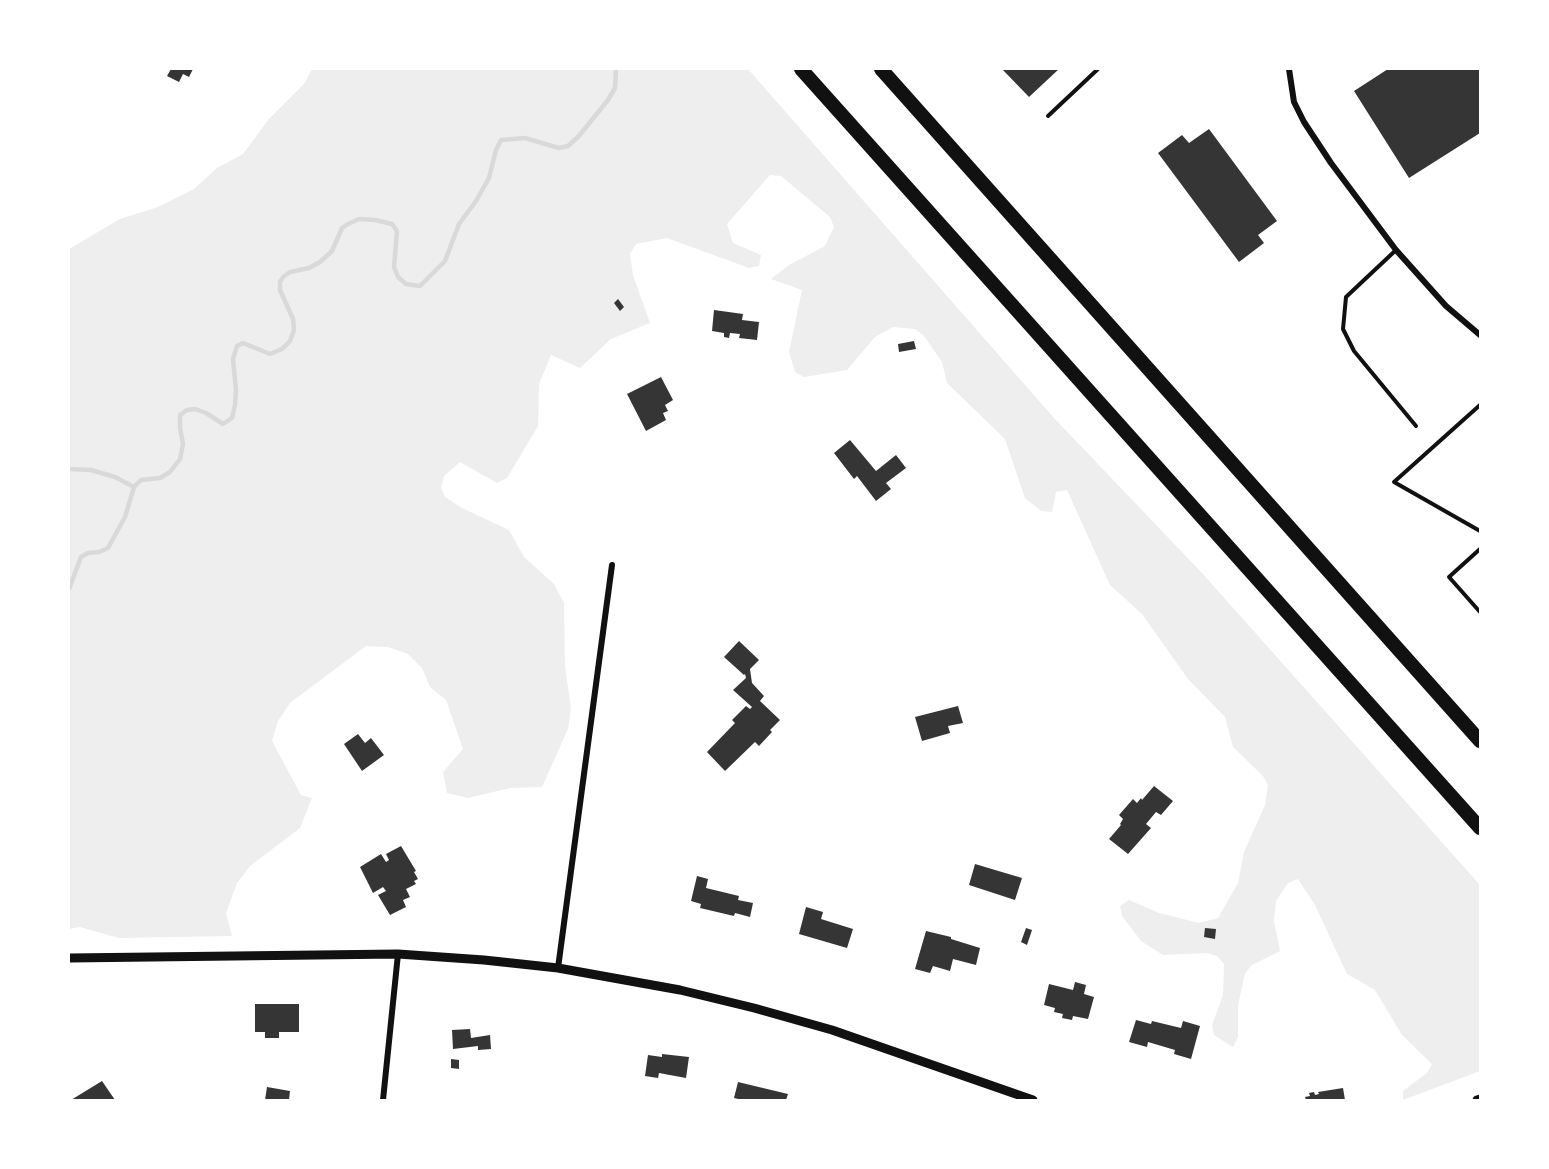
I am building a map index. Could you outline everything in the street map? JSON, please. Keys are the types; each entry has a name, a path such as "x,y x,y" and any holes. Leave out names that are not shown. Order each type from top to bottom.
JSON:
{"highway":[{"path":"801,69 1480,828"},
{"path":"881,69 1480,741"}],"street":[{"path":"1289,69 1294,102 1330,163 1396,250 1446,306 1480,335"},
{"path":"558,968 612,565"},
{"path":"383,1100 398,954"},
{"path":"69,958 398,954 558,968 680,990 754,1008 832,1030 1033,1100"}],"lane":[{"path":"1048,116 1098,69"},
{"path":"1396,250 1346,297 1343,329 1354,351 1416,426"},
{"path":"1480,405 1395,482 1480,531"},
{"path":"1480,549 1449,577 1480,612"}],"shaded area":[{"path":"312,69 748,69 1054,418 1202,573 1480,885 1480,1071 1403,1100 1403,1091 1427,1073 1432,1064 1402,1035 1375,990 1347,974 1315,905 1298,879 1288,883 1276,901 1274,921 1280,951 1252,965 1245,973 1238,1005 1238,1037 1233,1047 1214,1035 1212,1025 1223,995 1224,964 1217,956 1207,953 1163,955 1141,941 1122,916 1120,906 1129,900 1159,913 1199,923 1218,918 1238,883 1244,852 1265,805 1268,785 1263,776 1233,747 1225,717 1188,679 1142,614 1110,585 1067,490 1056,492 1052,512 1041,511 1025,498 1005,439 947,383 942,362 924,336 915,329 893,327 875,337 847,370 804,377 795,372 789,352 802,290 771,279 789,265 825,246 834,227 830,217 781,176 770,175 727,224 733,243 761,255 759,266 749,268 667,238 636,244 630,254 633,275 650,323 611,339 580,368 551,355 539,384 538,426 507,478 497,483 460,462 444,476 441,487 445,497 462,508 509,530 524,557 554,584 564,603 565,667 571,708 568,729 542,787 510,788 468,798 447,793 443,772 463,749 446,700 430,687 422,668 408,654 388,647 366,646 290,703 278,721 272,741 301,795 312,798 300,828 250,866 237,883 226,913 232,936 119,938 80,927 69,929 69,249 120,219 158,207 194,189 217,168 243,154 268,120 304,84"}],"building":[{"path":"171,69 193,69 189,77 183,74 179,82 167,76"},
{"path":"1002,69 1059,69 1029,97"},
{"path":"1388,69 1480,69 1480,133 1409,178 1354,91"},
{"path":"1209,129 1277,221 1258,235 1264,243 1239,262 1158,153 1182,135 1189,143"},
{"path":"618,299 624,307 620,311 614,303"},
{"path":"714,310 743,314 742,320 759,322 757,340 739,338 740,334 730,333 729,338 724,337 724,333 712,331"},
{"path":"914,341 916,349 899,352 898,344"},
{"path":"661,377 673,400 665,405 668,411 663,413 666,420 646,431 627,394"},
{"path":"850,440 876,471 896,455 906,468 886,483 891,489 876,501 857,476 854,479 834,453"},
{"path":"739,641 759,660 750,669 752,683 764,696 760,701 780,720 759,746 755,742 725,771 707,752 735,723 732,720 746,706 750,709 752,707 733,690 746,678 745,674 724,657"},
{"path":"958,706 963,723 948,726 950,733 922,741 915,717"},
{"path":"358,734 365,743 371,738 384,755 362,771 344,744"},
{"path":"1154,786 1173,801 1161,815 1156,812 1146,824 1151,828 1128,854 1109,839 1121,825 1123,819 1119,815 1133,799 1137,803 1141,798 1142,800"},
{"path":"401,846 416,871 414,872 418,879 414,881 416,884 406,889 410,897 403,900 406,907 390,915 378,895 386,891 383,887 373,893 360,867 381,854 386,862 389,860 386,854"},
{"path":"975,864 1022,878 1015,900 969,885"},
{"path":"697,876 708,879 706,888 739,896 738,900 753,903 750,917 735,913 734,916 700,908 701,904 691,901"},
{"path":"806,907 823,912 821,919 853,929 847,948 799,934"},
{"path":"1026,928 1032,930 1027,945 1021,942"},
{"path":"1205,928 1216,929 1215,939 1204,937"},
{"path":"926,931 980,948 976,965 953,959 950,971 933,966 930,973 915,969"},
{"path":"1075,982 1086,985 1084,994 1094,997 1088,1019 1073,1016 1072,1020 1062,1018 1063,1014 1054,1012 1055,1008 1044,1005 1049,984 1073,990"},
{"path":"255,1004 299,1004 299,1032 279,1032 279,1038 265,1038 265,1032 255,1032"},
{"path":"1136,1020 1151,1024 1152,1021 1181,1028 1183,1021 1200,1026 1191,1059 1174,1054 1175,1050 1148,1042 1147,1047 1129,1042"},
{"path":"470,1029 471,1038 490,1035 491,1049 478,1050 478,1046 453,1049 452,1030"},
{"path":"662,1054 689,1057 686,1078 659,1073 658,1078 645,1076 648,1055 662,1057"},
{"path":"451,1059 459,1060 459,1069 451,1068"},
{"path":"102,1081 115,1100 71,1100"},
{"path":"738,1082 788,1094 786,1100 742,1100 734,1098"},
{"path":"267,1087 290,1091 289,1100 265,1100"},
{"path":"1343,1088 1345,1100 1306,1100 1305,1097 1310,1096 1309,1093 1314,1092 1315,1095 1319,1094 1318,1092"}],"waterway":[{"path":"69,589 81,557 108,548 125,517 134,487 141,480 160,478 170,472 180,459 183,444 180,415 187,410 195,409 223,424 232,418 236,390 233,359 237,346 243,343 270,354 282,349 290,341 294,330 293,319 280,290 283,277 290,272 309,268 320,262 332,251 342,228 348,224 359,219 375,220 392,224 397,231 394,267 398,277 406,284 420,286 445,261 459,224 489,178 501,140 525,138 559,148 568,146 608,100 615,88 616,69"},
{"path":"69,469 91,470 115,477 134,487"}]}
